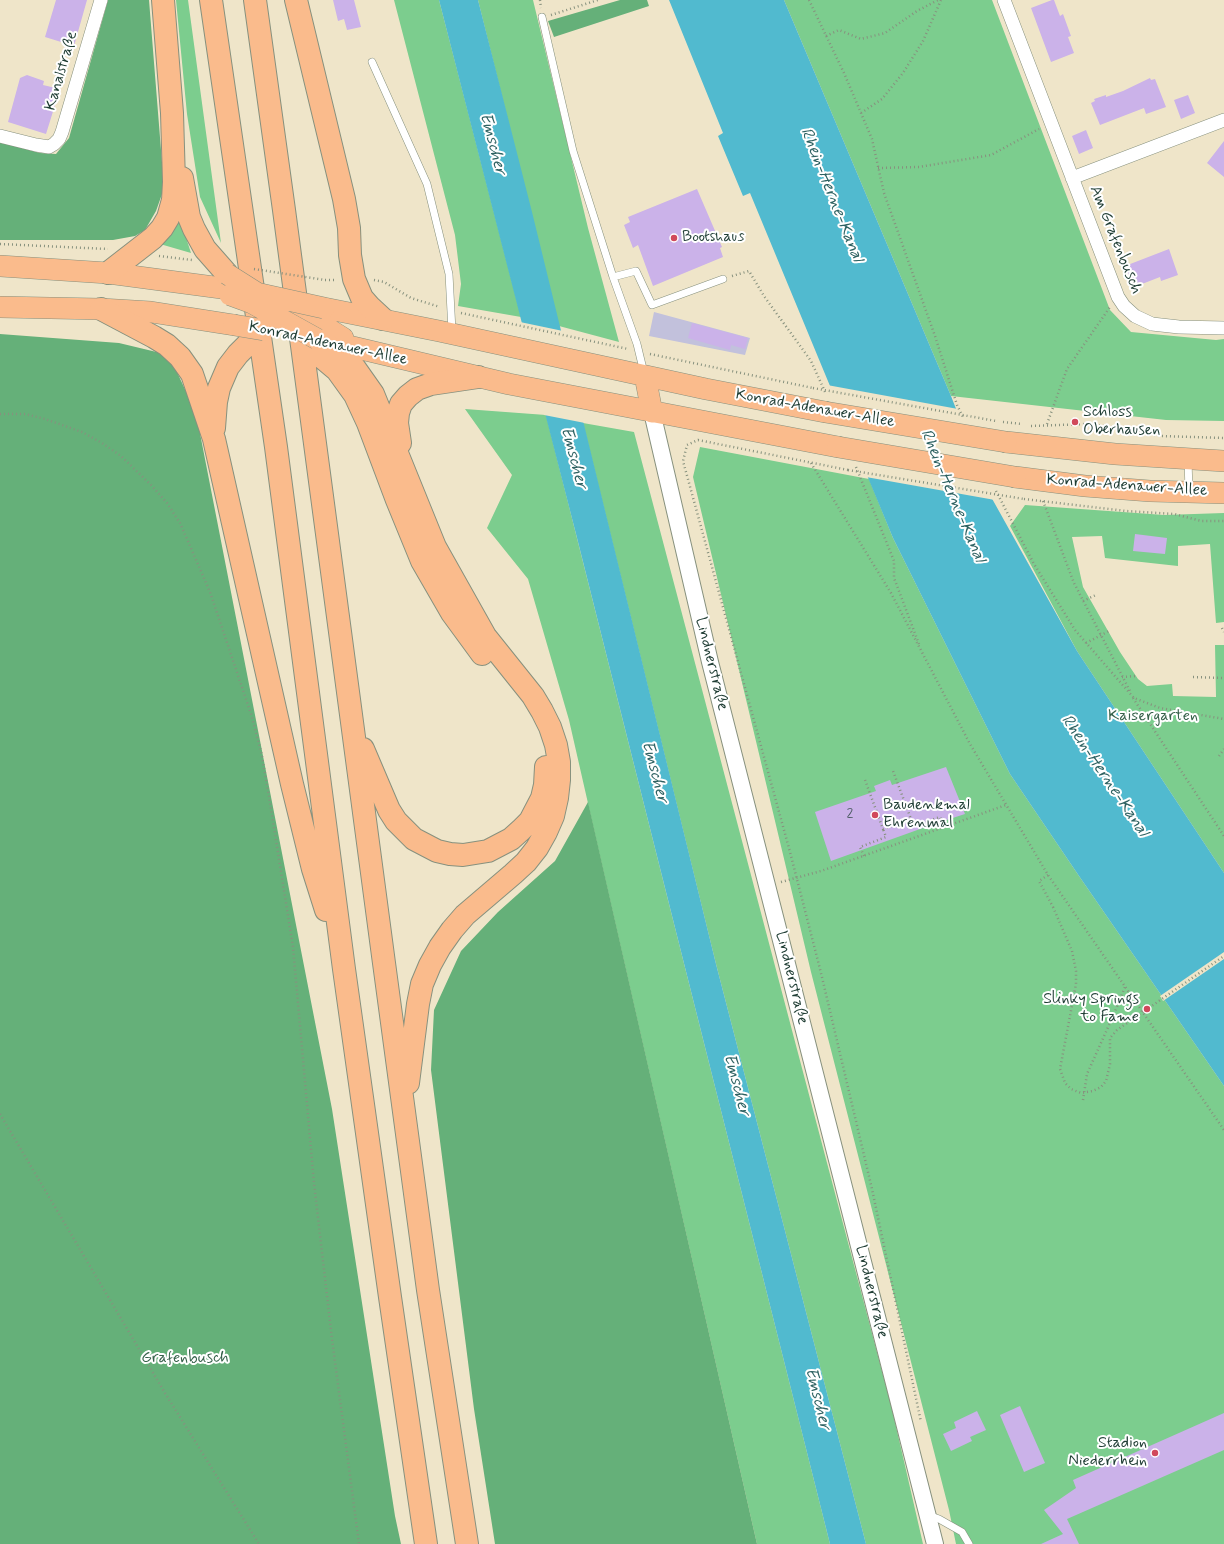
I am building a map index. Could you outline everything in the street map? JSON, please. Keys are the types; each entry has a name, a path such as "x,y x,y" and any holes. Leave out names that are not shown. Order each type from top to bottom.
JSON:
{"highway":[{"path":"108,273 153,238 162,228 168,218 173,200 174,182 172,113 163,0"},
{"path":"211,0 276,447 344,968 396,1343 426,1544"},
{"path":"255,0 430,1298 467,1544"},
{"path":"296,0 344,199 349,228 350,255 354,279 362,298 383,319"},
{"path":"172,113 189,218 194,230 223,282"},
{"path":"101,309 154,336 168,345 192,374 214,440 292,784 313,869 344,968"},
{"path":"214,440 216,402 219,388 228,367 299,333"},
{"path":"299,333 337,370 351,389 361,408 409,530 422,560 437,588 468,636 518,699 532,722 542,746 546,772 545,785 537,810 530,821 516,835 500,846 488,851 476,854 456,854 437,851 425,846 404,831 389,810 353,724"},
{"path":"299,333 347,360 354,367 373,394 435,547 450,576 486,636 542,711 550,727 556,745 559,762 559,780 553,816 537,848 526,862 465,915 440,947 430,965 422,984 418,1004 405,1114"},
{"path":"406,474 397,423 401,404 417,389 444,382 478,377"}],"main road":[{"name":"Konrad-Adenauer-Allee","path":"0,266 223,282 256,293 299,333"},
{"path":"223,282 252,303 299,333"},
{"name":"Konrad-Adenauer-Allee","path":"0,307 101,309 151,312 234,325 299,333 510,384 838,447 1016,477 1085,486 1189,493 1224,493"},
{"name":"Konrad-Adenauer-Allee","path":"299,333 350,314 452,333 621,371 825,412 1004,432 1115,454 1188,460 1224,461"},
{"path":"645,376 652,412"}],"street":[{"name":"Kanalstraße","path":"0,136 49,147 54,144 62,132 101,0"},
{"name":"Am Grafenbusch","path":"1004,0 1118,297 1124,306 1135,316 1152,324 1179,327 1224,328"},
{"name":"Am Grafenbusch","path":"1072,178 1224,120"},
{"name":"Lindnerstraße","path":"652,412 710,662 935,1544"}],"lane":[{"path":"542,18 573,151 645,376"},
{"path":"372,62 427,184 449,274 452,333"},
{"path":"613,277 636,271 652,305 723,279"},
{"path":"1188,460 1189,493"},
{"path":"927,1514 962,1532 969,1544"}],"path":[{"path":"542,18 598,0"},
{"path":"809,0 844,73 872,139 884,193 935,336 957,405"},
{"path":"826,36 839,30 861,39 885,33 917,10 938,0"},
{"path":"861,113 882,99 903,73 923,42 941,0"},
{"path":"878,168 919,168 991,155 1051,123"},
{"path":"0,244 122,249 136,252 223,282"},
{"path":"248,269 325,280 371,279 384,282 415,300 451,310 616,346"},
{"path":"1047,424 1067,369 1118,297"},
{"path":"638,351 813,388 1004,432 1047,424 1087,424 1160,436 1224,438"},
{"path":"0,414 25,414 45,419 82,432 121,456 167,503 180,523 210,592 251,714 264,766 288,908 293,947 314,1183 332,1339 359,1544"},
{"path":"921,1422 872,1189 822,973 683,461 687,445 698,440 848,470 1024,500 1126,511 1174,514 1201,521 1224,521"},
{"path":"811,463 891,593 970,744 1048,875 1224,1130"},
{"path":"1043,501 1064,558 1083,601 1122,677 1134,698 1224,836"},
{"path":"1002,505 1038,570 1075,630 1134,698 1160,708 1224,719"},
{"path":"1083,601 1096,595"},
{"path":"1222,628 1224,632"},
{"path":"1086,643 1109,631"},
{"path":"1122,677 1136,676"},
{"path":"1193,677 1224,678"},
{"path":"1219,756 1224,749"},
{"path":"893,771 914,826 940,817 944,827"},
{"path":"864,856 860,847 886,837 865,780"},
{"path":"768,886 864,856 1006,805"},
{"path":"883,829 911,819"},
{"path":"1048,875 1039,882 1053,907 1072,951 1076,971 1076,984 1060,1070 1065,1083 1071,1089 1081,1093 1101,1087 1106,1081 1110,1064 1110,1038 1117,1030 1224,956"},
{"path":"1083,1100 1087,1074 1125,987"},
{"path":"0,1114 166,1393 259,1544"}],"shaded area":[{"path":"654,312 750,338 745,355 649,336"}],"green space":[{"path":"108,0 149,0 163,175 162,194 156,211 145,230 135,236 113,240 0,240 0,142 40,153 56,154 69,138"},
{"path":"176,0 188,0 221,243 200,197 187,114"},
{"path":"394,0 439,0 521,317 458,306 461,284 455,235"},
{"path":"478,0 533,0 588,228 619,342 559,326"},
{"path":"620,0 647,0 649,6 554,37 548,21"},
{"path":"784,0 992,0 1110,310 1131,332 1216,340 1224,339 1224,421 1166,420 951,396"},
{"path":"177,210 191,253 160,244"},
{"name":"Grafenbusch","path":"0,334 119,343 169,355 196,413 332,1109 395,1516 401,1544 0,1544"},
{"path":"465,409 546,415 830,1544 757,1544 569,720 528,579 487,528 512,475"},
{"path":"583,423 634,432 892,1409 923,1544 866,1544 716,964"},
{"path":"700,447 869,479 893,538 1010,774 1224,1086 1224,1544 956,1544 949,1510 811,972 693,477"},
{"name":"Kaisergarten","path":"1025,505 1164,515 1224,513 1224,622 1216,623 1210,544 1178,546 1178,566 1105,558 1102,536 1072,537 1083,587 1120,652 1138,679 1147,686 1172,684 1173,696 1216,697 1215,645 1224,645 1224,873 1077,651 1010,526"},
{"path":"588,802 757,1544 495,1544 474,1409 431,1070 434,1010 461,951 498,912 555,861"}],"water":[{"name":"Emscher","path":"439,0 478,0 532,212 716,964 866,1544 830,1544 576,534"},
{"name":"Rhein-Herne-Kanal","path":"669,0 784,0 951,396 990,495 1077,651 1224,873 1224,1086 1010,774 893,538 750,193 743,196 718,136 723,133"}],"pier":[{"path":"520,322 563,331 585,423 544,415"},
{"path":"827,385 958,409 995,500 866,477"},
{"path":"1224,952 1224,959 1163,1001 1160,996"}],"building":[{"path":"56,0 87,0 74,46 45,37"},
{"path":"333,0 354,0 361,27 347,30 344,19 338,21"},
{"path":"1054,0 1060,16 1063,14 1071,36 1068,37 1074,53 1051,62 1031,8"},
{"path":"27,75 44,81 43,85 60,89 46,134 8,122 20,78"},
{"path":"1150,78 1151,80 1155,79 1166,107 1146,114 1144,108 1100,125 1091,103 1095,101 1094,99 1106,95 1106,97 1123,91"},
{"path":"1188,95 1195,113 1181,119 1174,100"},
{"path":"1086,130 1093,148 1079,154 1072,136"},
{"path":"1224,141 1224,177 1207,163"},
{"name":"Bootshaus","path":"697,189 722,247 720,248 723,257 653,286 638,245 633,248 624,225 630,222 628,217"},
{"path":"1169,249 1178,275 1161,281 1160,277 1142,284 1141,282 1133,285 1125,266"},
{"path":"692,323 748,338 745,349 731,345 730,350 688,338"},
{"path":"1135,534 1167,538 1165,554 1133,551"},
{"name":"Baudenkmal Ehrenmal","path":"946,767 965,814 831,861 815,812 876,791 874,786 890,780 892,785"},
{"path":"1020,1406 1045,1463 1024,1472 1000,1415"},
{"path":"977,1411 986,1430 970,1437 972,1441 951,1451 943,1434 956,1428 954,1422"},
{"path":"1224,1413 1224,1450 1067,1519 1079,1544 1041,1544 1063,1534 1044,1510 1076,1488 1073,1480"}],"place":[{"name":"Bootshaus","path":"674,238"},
{"name":"Schloss Oberhausen","path":"1075,422"},
{"name":"Baudenkmal Ehrenmal","path":"875,815"},
{"name":"Slinky Springs to Fame","path":"1147,1009"},
{"name":"Stadion Niederrhein","path":"1155,1453"}]}
